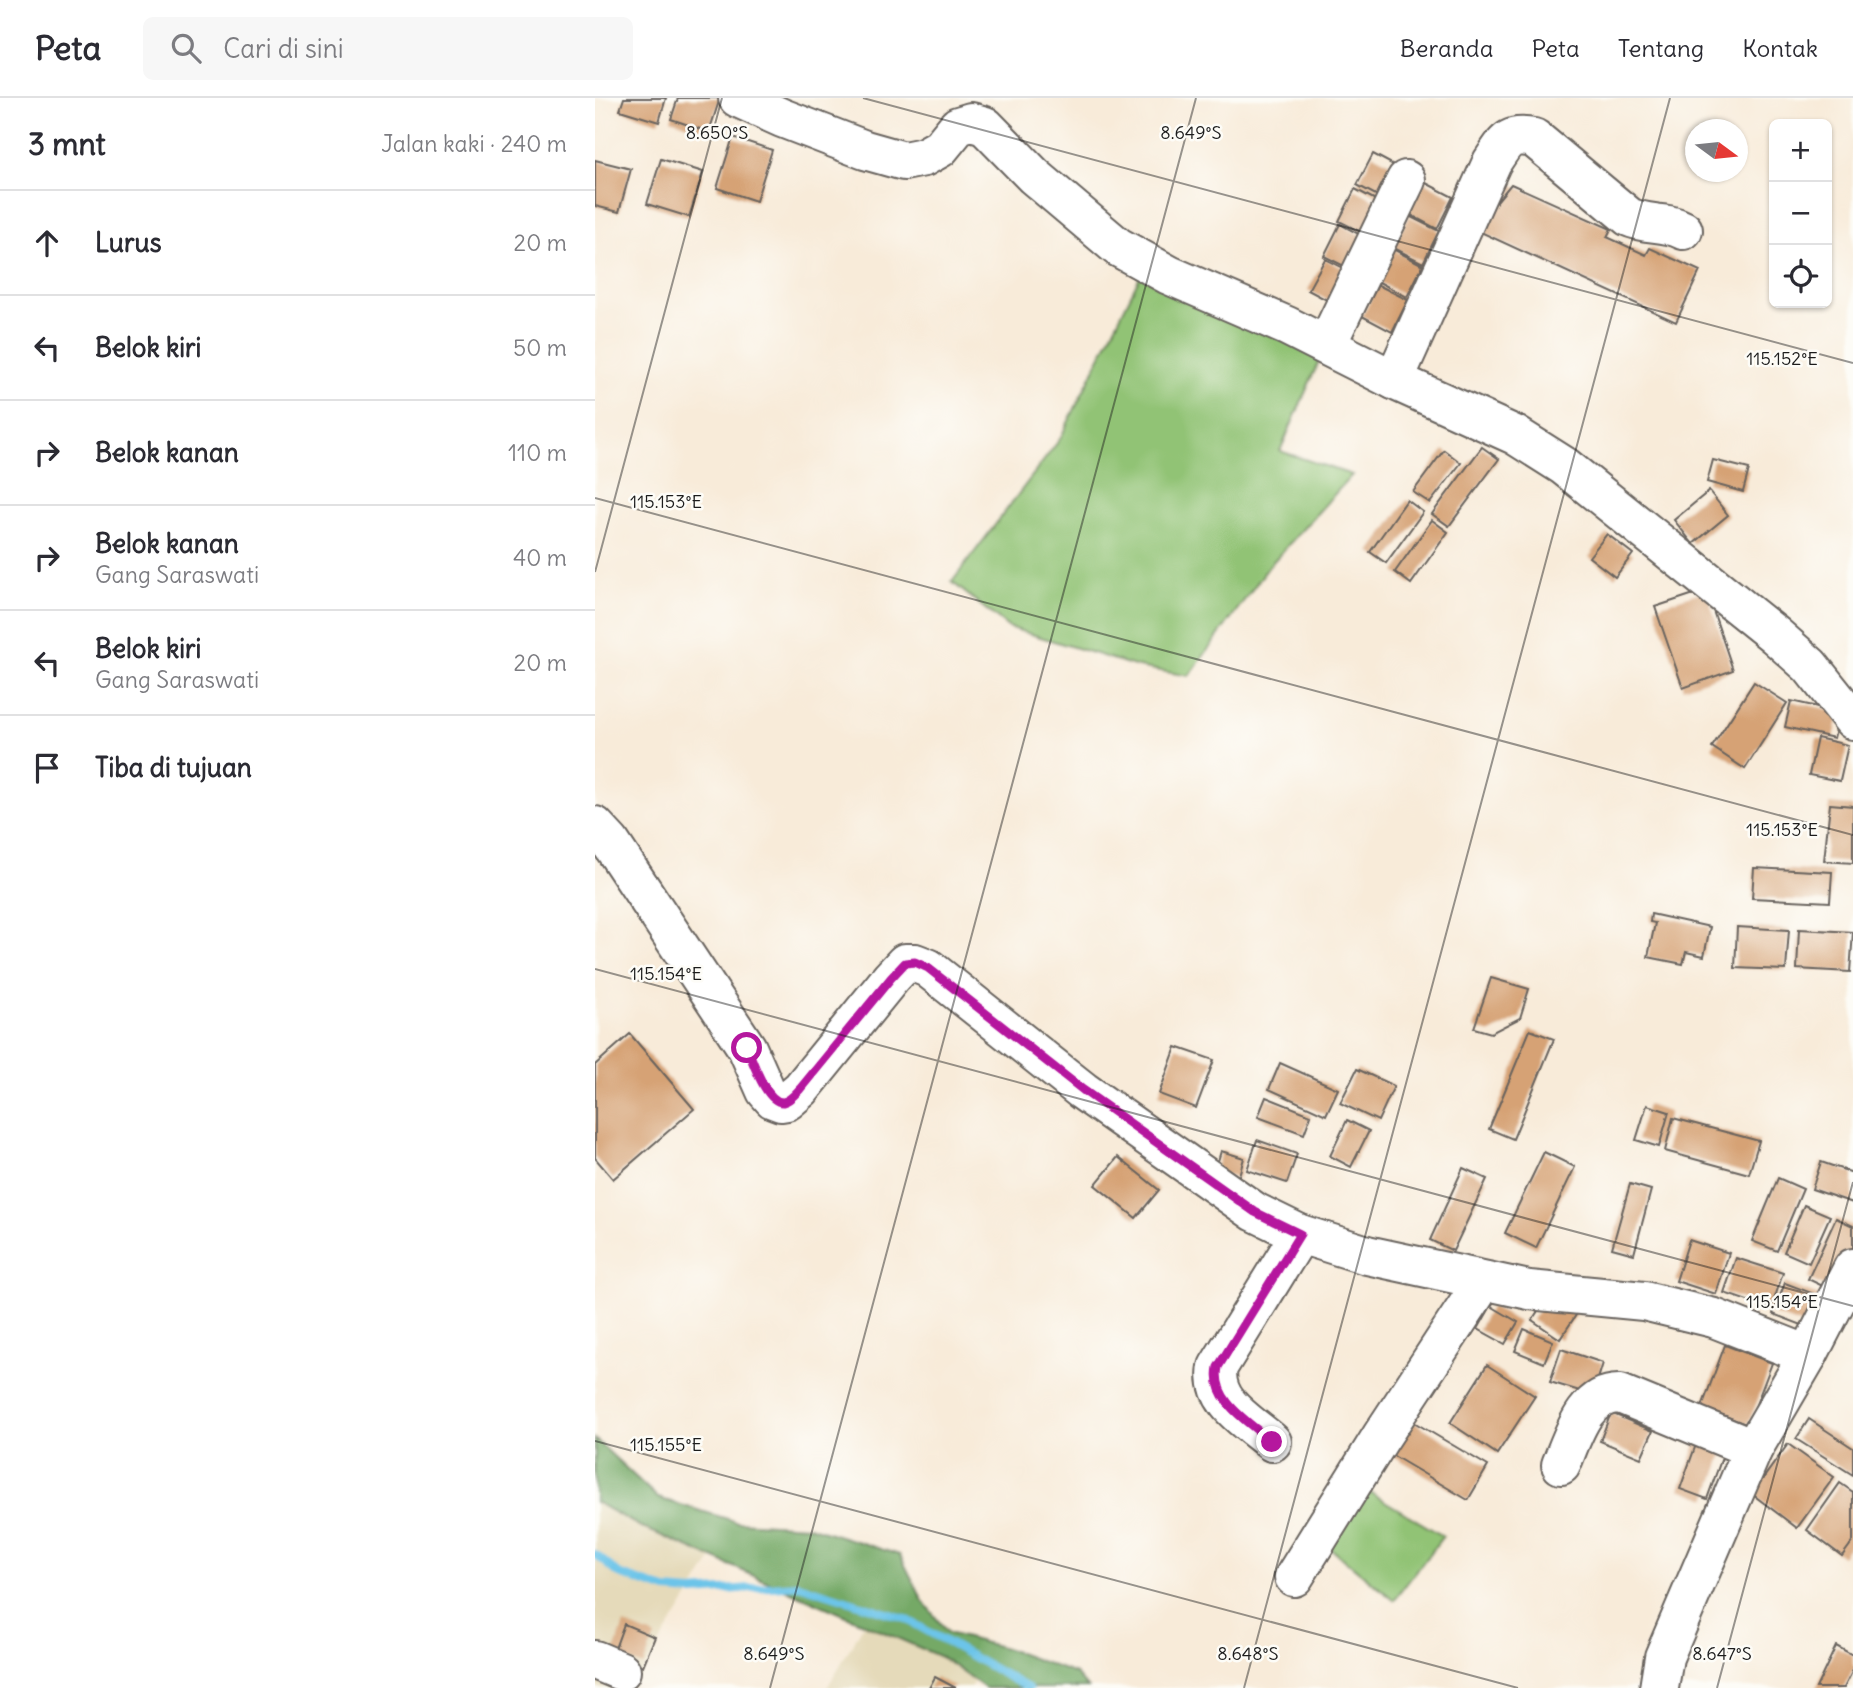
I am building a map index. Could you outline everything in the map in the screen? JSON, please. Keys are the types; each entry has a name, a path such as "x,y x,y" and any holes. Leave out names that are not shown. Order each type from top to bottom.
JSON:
{"street":[{"path":"738,98 865,150 904,161 924,157 940,148 958,126 971,122 985,126 1034,176 1118,247 1169,275 1327,344 1394,380 1515,435 1564,466 1775,635 1810,666 1853,720"},
{"path":"1394,380 1492,162 1506,141 1517,135 1534,138 1629,216 1639,221 1677,226 1683,230"},
{"path":"1327,344 1406,180"},
{"path":"595,826 610,842 747,1048 766,1091 773,1099 787,1101 800,1089 891,978 905,963 915,962 928,968 1083,1090 1255,1212 1300,1234 1367,1255 1434,1268 1483,1282 1559,1294 1644,1301 1714,1318 1808,1355"},
{"path":"1272,1442 1222,1398 1216,1376 1218,1367 1300,1234"},
{"path":"1659,1688 1664,1657 1753,1449 1808,1355 1853,1268"},
{"path":"1294,1577 1381,1437 1483,1282"},
{"path":"1561,1465 1584,1414 1592,1403 1608,1394 1620,1394 1753,1449"}],"shaded area":[{"path":"595,1502 639,1526 713,1558 632,1688 595,1688"},
{"path":"864,1624 941,1657 975,1680 970,1688 827,1688"}],"green space":[{"path":"1142,272 1328,340 1280,451 1352,475 1270,565 1189,676 1138,667 1008,627 952,582 1060,439"},
{"path":"595,1439 658,1498 738,1522 809,1526 900,1555 923,1601 948,1633 1005,1648 1076,1674 1088,1688 985,1688 941,1657 639,1526 595,1502"},
{"path":"1363,1488 1443,1536 1394,1600 1319,1539"}],"building":[{"path":"624,98 666,98 659,122 620,110"},
{"path":"678,98 720,98 709,132 671,119"},
{"path":"733,137 772,150 756,201 717,188"},
{"path":"1373,154 1403,170 1387,201 1357,185"},
{"path":"661,159 703,172 689,217 647,204"},
{"path":"595,160 631,169 619,212 595,206"},
{"path":"1424,182 1453,197 1437,229 1407,213"},
{"path":"1511,184 1611,229 1607,237 1646,255 1650,248 1700,271 1676,322 1474,229"},
{"path":"1355,189 1385,205 1369,236 1339,221"},
{"path":"1409,216 1439,231 1423,263 1392,247"},
{"path":"1340,224 1370,240 1354,271 1324,256"},
{"path":"1393,249 1423,265 1407,297 1377,281"},
{"path":"1325,259 1355,274 1338,306 1308,290"},
{"path":"1378,285 1408,300 1392,332 1362,316"},
{"path":"1482,447 1499,459 1449,526 1432,514"},
{"path":"1444,450 1461,463 1430,503 1413,492"},
{"path":"1713,460 1749,469 1743,492 1707,482"},
{"path":"1709,491 1728,515 1693,544 1674,520"},
{"path":"1407,500 1423,512 1386,563 1370,552"},
{"path":"1432,520 1448,532 1411,584 1395,572"},
{"path":"1607,534 1633,554 1615,577 1589,557"},
{"path":"1706,590 1733,670 1683,688 1655,607"},
{"path":"1754,682 1787,703 1745,769 1712,747"},
{"path":"1791,701 1840,712 1834,738 1785,727"},
{"path":"1817,738 1848,745 1840,781 1809,775"},
{"path":"1830,804 1853,806 1853,863 1824,861"},
{"path":"1754,868 1832,872 1830,902 1752,898"},
{"path":"1651,914 1710,927 1704,956 1686,952 1683,964 1648,957 1655,923 1650,922"},
{"path":"1737,927 1789,930 1786,970 1735,968"},
{"path":"1799,929 1853,932 1850,972 1797,969"},
{"path":"1491,978 1529,989 1520,1018 1491,1033 1474,1028"},
{"path":"1530,1030 1554,1039 1513,1139 1489,1129"},
{"path":"630,1034 694,1109 613,1179 595,1158 595,1065"},
{"path":"1176,1047 1214,1060 1196,1108 1159,1094"},
{"path":"1280,1063 1338,1089 1326,1115 1269,1089"},
{"path":"1357,1069 1394,1086 1378,1121 1340,1103"},
{"path":"1266,1097 1311,1115 1304,1134 1258,1117"},
{"path":"1647,1105 1669,1112 1659,1147 1636,1140"},
{"path":"1673,1118 1759,1141 1749,1174 1665,1151"},
{"path":"1347,1120 1369,1131 1351,1167 1330,1156"},
{"path":"1257,1140 1297,1154 1287,1183 1247,1170"},
{"path":"1221,1151 1244,1158 1238,1179 1215,1171"},
{"path":"1544,1152 1575,1167 1536,1248 1505,1233"},
{"path":"1118,1157 1159,1190 1136,1218 1095,1185"},
{"path":"1821,1162 1853,1173 1853,1203 1812,1189"},
{"path":"1463,1168 1487,1179 1453,1251 1430,1240"},
{"path":"1778,1178 1803,1189 1777,1251 1752,1241"},
{"path":"1630,1184 1651,1190 1634,1254 1612,1248"},
{"path":"1804,1205 1830,1216 1809,1263 1784,1252"},
{"path":"1836,1218 1853,1226 1853,1247 1833,1291 1808,1279"},
{"path":"1689,1240 1729,1253 1716,1294 1676,1281"},
{"path":"1736,1258 1783,1273 1771,1309 1724,1293"},
{"path":"1785,1283 1827,1299 1815,1330 1773,1314"},
{"path":"1548,1296 1576,1315 1560,1339 1532,1320"},
{"path":"1491,1306 1518,1322 1505,1344 1478,1329"},
{"path":"1524,1329 1553,1341 1544,1363 1515,1351"},
{"path":"1725,1345 1772,1363 1748,1425 1702,1407"},
{"path":"1561,1349 1603,1363 1593,1395 1550,1382"},
{"path":"1487,1365 1535,1396 1497,1454 1450,1423"},
{"path":"1611,1413 1653,1431 1641,1458 1600,1441"},
{"path":"1407,1418 1488,1466 1468,1500 1387,1452"},
{"path":"1809,1419 1853,1448 1853,1475 1796,1439"},
{"path":"1698,1439 1725,1449 1707,1499 1680,1489"},
{"path":"1788,1444 1834,1477 1797,1528 1752,1494"},
{"path":"1840,1483 1853,1492 1853,1541 1842,1556 1807,1530"},
{"path":"624,1624 655,1637 643,1666 613,1654"},
{"path":"1836,1646 1853,1655 1853,1670 1844,1688 1816,1688"},
{"path":"935,1677 956,1688 929,1688"}],"waterway":[{"path":"595,1554 619,1574 666,1590 692,1592 799,1585 906,1619 1028,1688"}],"route":[{"path":"747,1048 766,1091 773,1099 787,1101 800,1089 891,978 905,963 915,962 928,968 1083,1090 1255,1212 1300,1234 1218,1367 1216,1376 1222,1398 1272,1442"}]}
